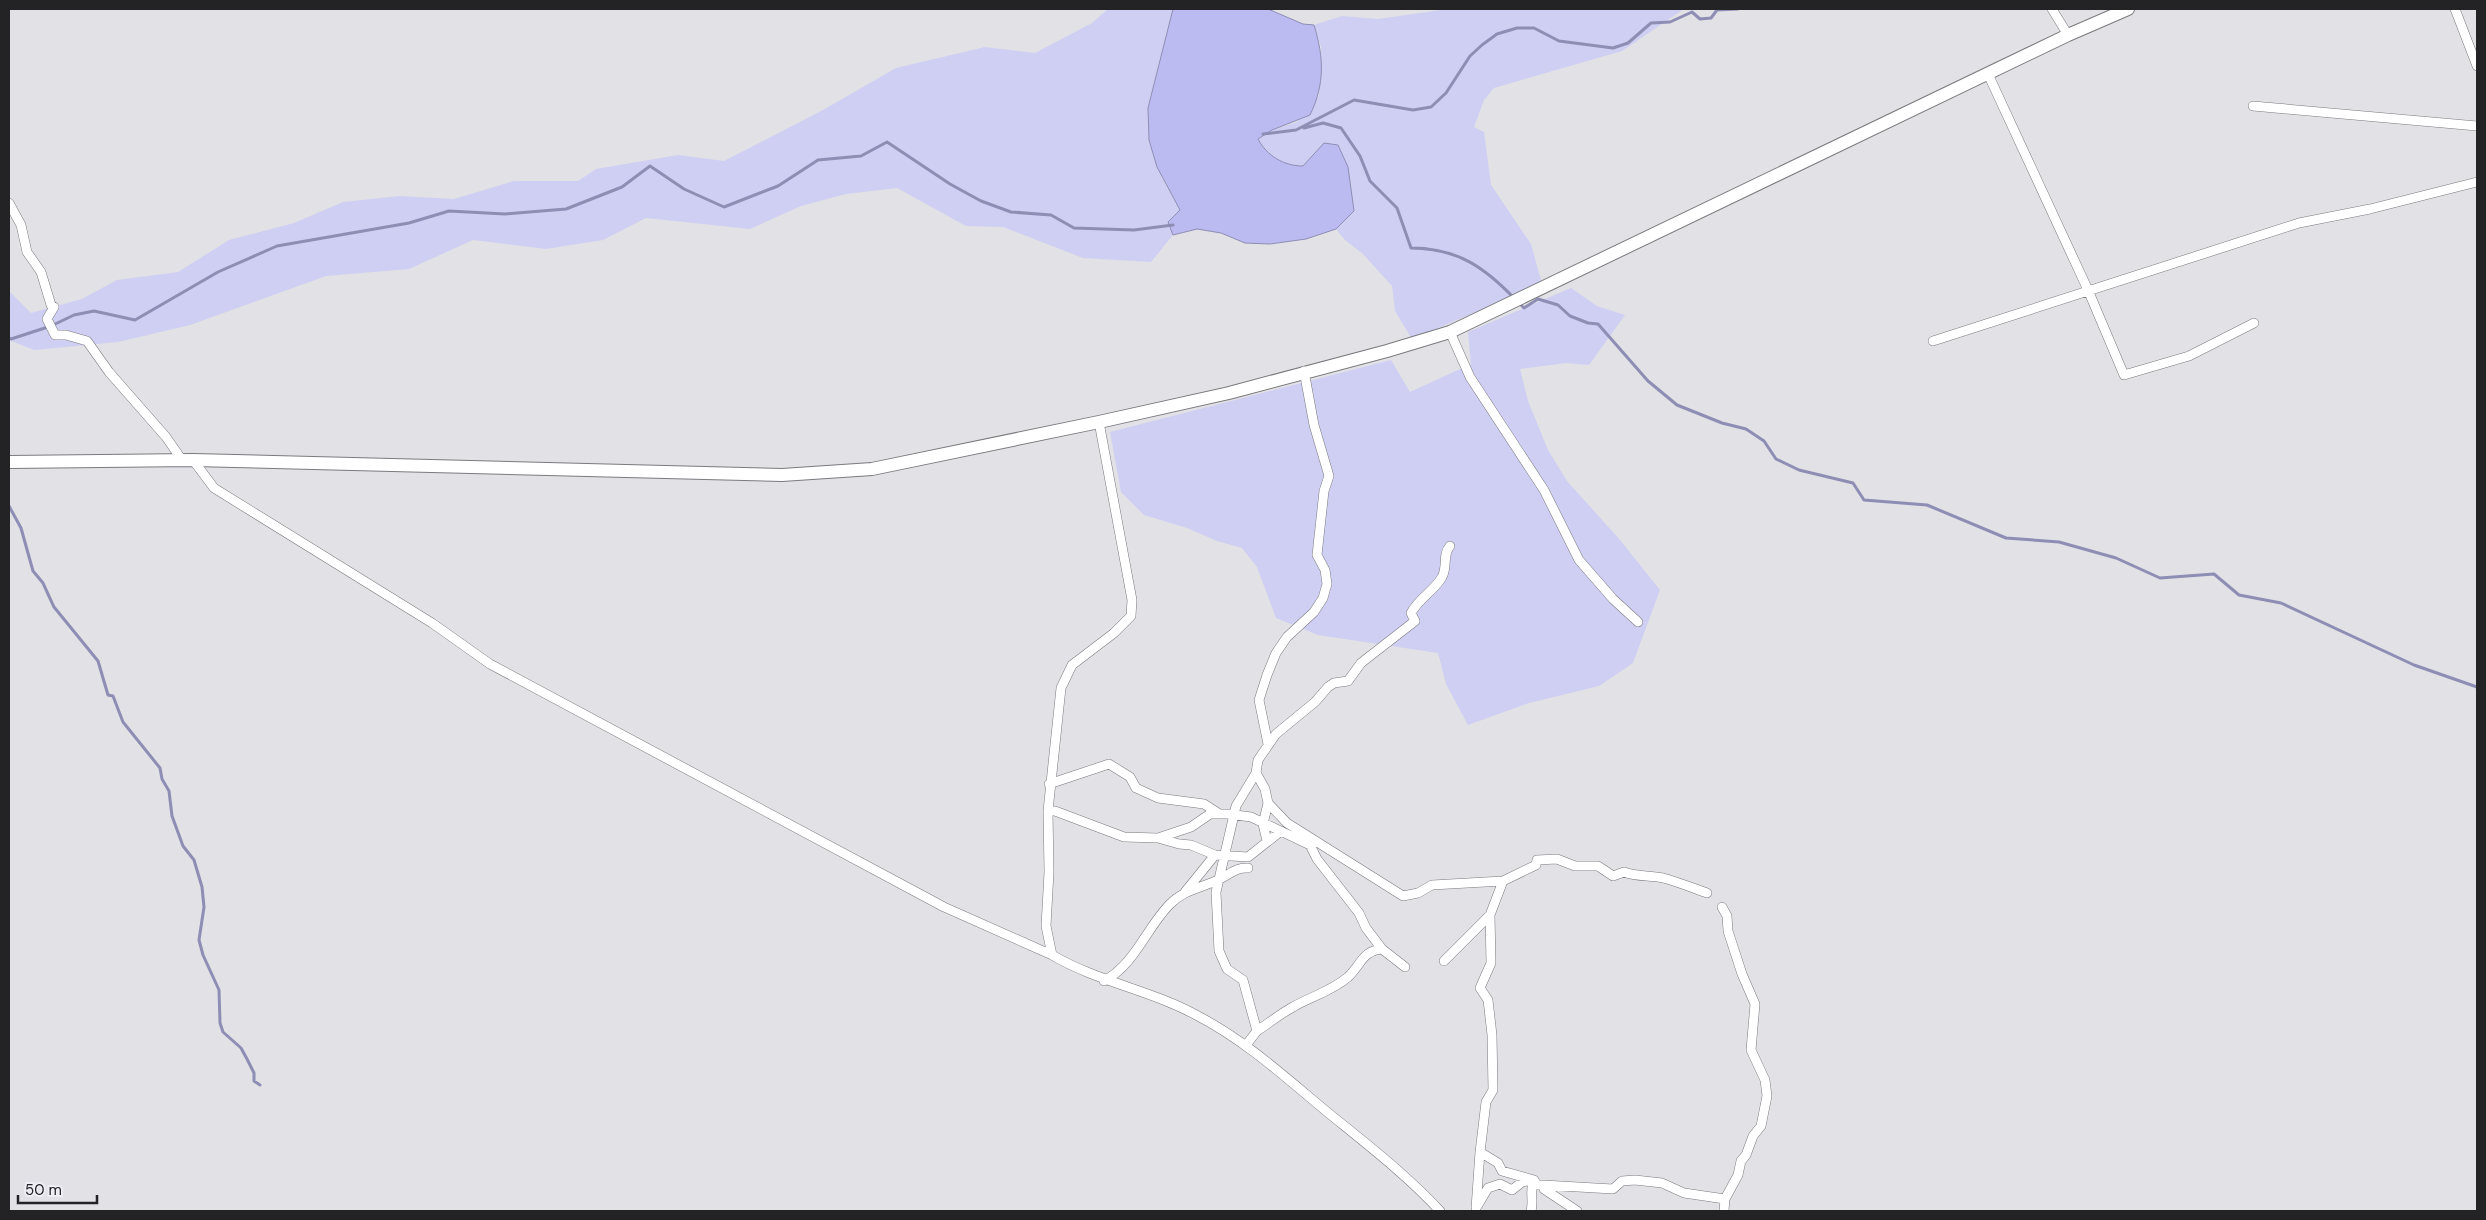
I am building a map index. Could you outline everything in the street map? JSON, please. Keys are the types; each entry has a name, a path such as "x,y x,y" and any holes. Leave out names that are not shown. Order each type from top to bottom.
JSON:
{"main road":[{"path":"9,462 188,460 782,475 872,468 1098,422 1229,393 1304,371 1388,351 1450,332 2068,35 2128,9"}],"street":[{"path":"2052,9 2068,35"},
{"path":"2455,9 2477,66"},
{"path":"1988,74 2088,290 2124,375 2189,356 2254,323"},
{"path":"2253,106 2477,126"},
{"path":"1933,341 2299,223 2370,209 2477,182"},
{"path":"9,203 21,225 27,252 41,272 51,304 54,306 47,318 55,335 66,335 88,341 109,372 214,488 432,623 490,664 944,907 1052,955 1104,981 1148,993 1198,1016 1246,1045 1357,1137 1440,1211"},
{"path":"1450,332 1470,377 1544,490 1579,560 1613,599 1638,622"},
{"path":"1268,744 1259,700 1266,675 1276,653 1287,637 1314,612 1323,598 1327,584 1325,570 1317,555 1324,491 1329,476 1314,425 1304,371"},
{"path":"1052,955 1046,926 1049,872 1048,811 1061,688 1072,665 1114,633 1131,616 1132,600 1098,422"},
{"path":"1257,1030 1243,980 1227,969 1218,952 1216,892 1236,810 1256,773 1258,760 1268,744 1291,720 1315,702 1328,687 1334,683 1348,681 1361,663 1415,621 1411,613 1419,600 1427,596 1443,576 1446,551 1450,546"},
{"path":"1050,784 1109,764 1130,777 1136,788 1158,798 1204,804 1218,814"},
{"path":"1256,773 1265,789 1268,803 1263,824 1267,841"},
{"path":"1268,803 1287,823 1403,896 1418,893 1432,885 1503,881 1536,865 1537,860 1557,859 1574,866 1598,866 1613,876 1624,872 1636,877 1662,878 1681,885 1699,888 1707,893"},
{"path":"1158,838 1191,827 1210,814 1236,810 1310,845 1317,859 1351,901 1366,928 1382,949 1404,967"},
{"path":"1048,811 1055,811 1124,837 1158,838 1178,844 1191,845 1214,855 1248,857 1281,831"},
{"path":"1104,981 1115,975 1135,953 1169,905 1184,892 1214,855"},
{"path":"1184,892 1220,880 1241,867 1248,868"},
{"path":"1503,881 1490,915 1492,963 1480,988 1488,1000 1492,1035 1493,1090 1486,1102 1476,1208 1488,1188 1500,1184 1512,1190 1522,1182 1534,1180"},
{"path":"1722,906 1727,916 1728,931 1745,983 1755,1004 1751,1050 1765,1080 1767,1096 1761,1126 1753,1136 1746,1155 1740,1161 1738,1175 1725,1199 1724,1211"},
{"path":"1444,961 1490,915"},
{"path":"1246,1045 1257,1030 1293,1006 1338,984 1349,976 1360,960 1368,953 1382,949"},
{"path":"1480,1152 1498,1163 1502,1171 1534,1180 1537,1185 1612,1189 1622,1181 1635,1180 1662,1183 1684,1193 1725,1199"},
{"path":"1531,1211 1534,1203 1531,1186 1534,1180"},
{"path":"1543,1185 1544,1189 1553,1197 1577,1211"}],"shaded area":[{"path":"1108,9 1173,9 1148,108 1149,140 1162,178 1180,210 1168,222 1173,235 1151,262 1083,258 1003,227 966,226 897,188 846,194 801,206 750,229 646,218 603,240 546,249 473,240 409,269 326,276 190,325 118,342 34,350 9,340 9,291 31,313 82,299 117,280 178,272 229,240 294,223 343,202 400,196 454,199 514,181 578,181 596,169 678,155 724,161 823,110 896,68 985,47 1035,53 1092,23"},
{"path":"1173,9 1268,9 1303,24 1314,25 1320,49 1321,71 1315,104 1310,115 1272,130 1258,139 1271,155 1283,162 1296,166 1303,166 1324,143 1338,145 1348,167 1354,211 1336,229 1306,239 1270,244 1245,243 1221,233 1197,229 1173,235 1168,222 1180,210 1157,167 1149,140 1148,108"},
{"path":"1448,9 1684,9 1622,51 1494,88 1484,100 1474,127 1484,132 1491,185 1531,244 1542,284 1412,339 1395,311 1392,286 1363,254 1345,240 1336,229 1354,211 1324,143 1303,166 1296,166 1276,159 1258,139 1272,130 1297,122 1319,96 1321,47 1314,25 1342,16 1378,19"},
{"path":"1571,288 1597,306 1625,315 1589,365 1566,363 1520,369 1528,401 1548,450 1567,481 1620,540 1660,590 1633,663 1599,686 1529,703 1468,725 1446,684 1438,653 1318,635 1276,618 1257,567 1242,548 1144,515 1121,492 1110,432 1391,360 1410,392 1471,364 1468,332"}],"waterway":[{"path":"1263,134 1296,130 1354,100 1413,110 1431,107 1446,93 1470,56 1497,34 1517,28 1534,28 1559,41 1613,48 1628,43 1651,23 1670,22 1692,12 1700,19 1711,18 1717,10 1738,9"},
{"path":"1304,128 1323,123 1341,128 1360,156 1370,181 1397,208 1411,248 1442,251 1468,261 1492,277 1514,298"},
{"path":"9,338 11,339 51,326 74,315 94,311 135,320 218,272 277,246 409,223 449,211 505,214 566,209 622,187 650,166 684,189 724,207 778,186 818,160 861,156 887,142 950,184 981,201 1011,212 1051,215 1074,228 1134,230 1173,225"},
{"path":"1519,303 1524,308 1538,299 1558,305 1570,316 1588,323 1598,324 1648,381 1677,405 1722,423 1746,429 1764,441 1776,459 1799,470 1853,483 1864,500 1927,505 2006,538 2059,542 2116,558 2160,578 2214,574 2239,595 2281,603 2414,665 2477,687"},
{"path":"9,506 21,528 33,571 43,583 54,607 98,661 108,695 113,696 123,722 160,768 162,779 169,791 172,816 183,846 194,860 202,887 204,907 199,940 203,955 219,990 220,1023 223,1032 241,1048 254,1073 254,1081 260,1085"}]}
